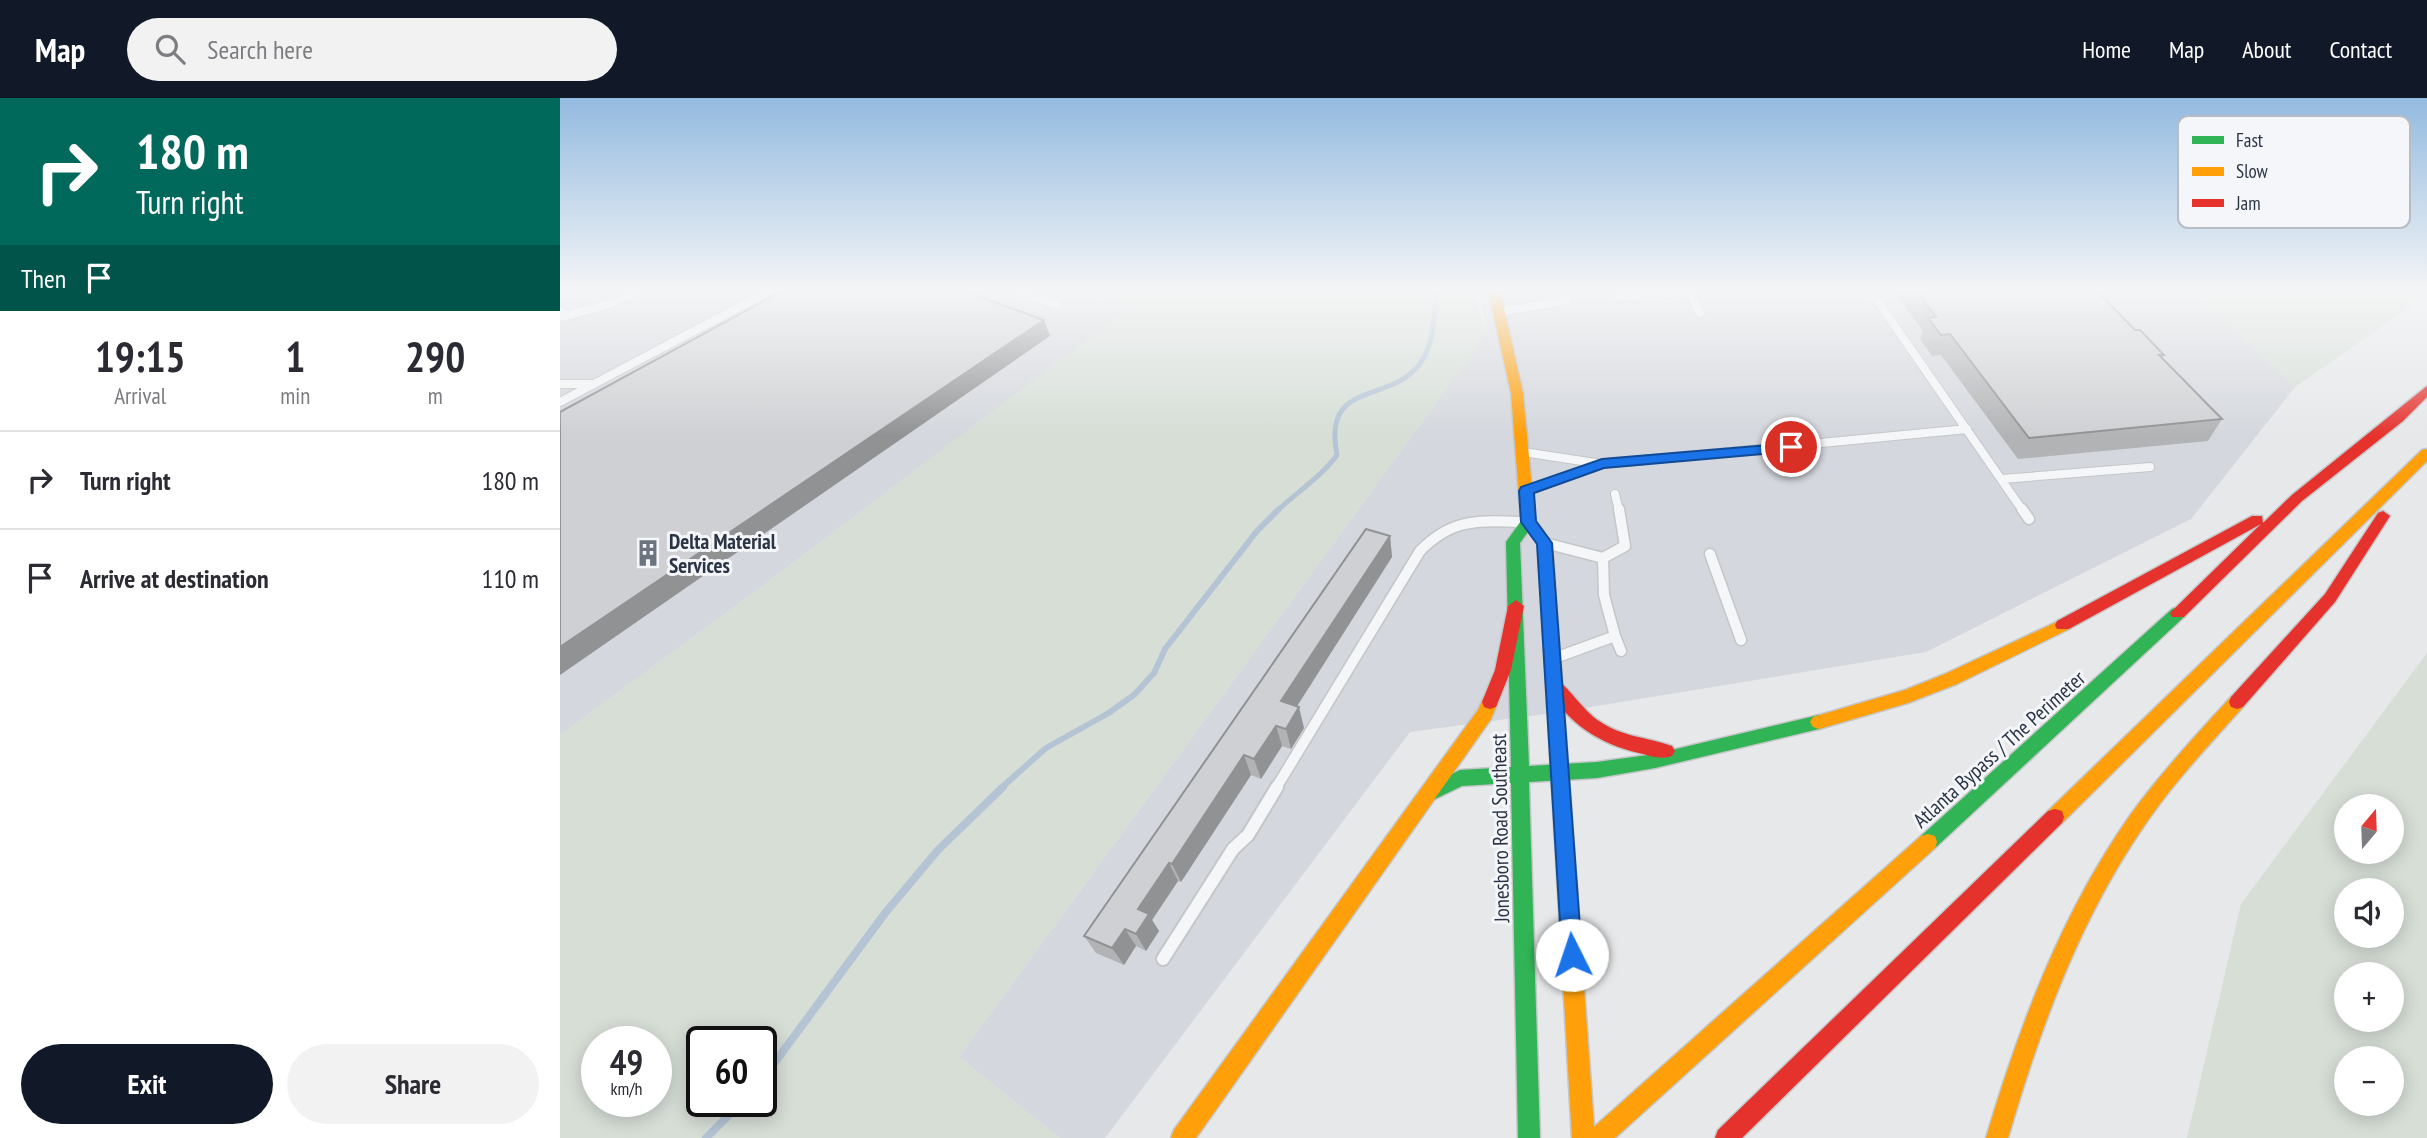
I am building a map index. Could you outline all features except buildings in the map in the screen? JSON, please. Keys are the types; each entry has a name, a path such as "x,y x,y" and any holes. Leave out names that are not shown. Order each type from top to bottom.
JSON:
{"main road":[{"name":"Jonesboro Road Southeast","path":"1506,339 1517,393 1528,522 1513,542 1530,1138"},
{"name":"Atlanta Bypass / The Perimeter","path":"1598,1138 2123,666 2297,498 2398,418 2427,390"},
{"path":"1726,1138 2427,453"},
{"path":"1997,1138 2034,1019 2087,902 2125,836 2155,796 2323,608 2413,467"},
{"path":"1429,794 1460,778 1628,766 1795,729 1908,696 2049,634 2297,498"},
{"path":"1528,522 1545,543 1583,1138"},
{"path":"1182,1138 1470,737 1496,691 1509,651 1516,606"},
{"path":"1555,687 1564,704 1594,731 1619,742 1681,753"}],"lane":[{"path":"560,402 680,339"},
{"path":"1904,339 2029,519"},
{"path":"560,384 595,384"},
{"path":"1522,452 1602,464 1967,429"},
{"path":"1526,491 1602,464"},
{"path":"2001,479 2150,467"},
{"path":"1545,543 1603,558 1625,546 1615,494"},
{"path":"1163,960 1233,849 1248,835 1411,565 1429,541 1442,530 1463,523 1528,522"},
{"path":"1710,554 1741,640"},
{"path":"1603,558 1604,595 1621,651"},
{"path":"1553,659 1615,636"}],"shaded area":[{"name":"Delta Material Services","path":"560,339 1089,339 757,590 560,735"},
{"path":"1088,339 1483,339 959,1057 1060,1138 560,1138 560,735 757,590"},
{"path":"1483,339 2243,339 2295,387 2191,519 1926,652 1553,713 1410,732 1105,1138 1060,1138 959,1057"},
{"path":"2243,339 2365,339 2295,387"},
{"path":"2427,653 2427,1138 2187,1138 2241,904"}],"waterway":[{"path":"1277,511 1337,455 1335,430 1340,413 1364,395 1411,374 1423,359 1431,339"},
{"path":"1001,788 1046,748 1107,714 1134,695 1154,673 1165,649 1257,531 1277,511"},
{"path":"777,1059 886,912 938,850 1003,787"},
{"path":"706,1138 727,1117"}],"traffic: fast":[{"path":"1520,773 1513,542 1528,522"},
{"path":"1928,842 2178,613"},
{"path":"1429,794 1460,778 1597,770 1655,761 1819,722"},
{"path":"1520,773 1529,1138"}],"traffic: slow":[{"path":"1505,339 1517,393 1528,522 1545,543 1559,773"},
{"path":"2055,817 2427,453"},
{"path":"1819,722 1908,696 1951,679 2063,625"},
{"path":"1182,1138 1485,714 1490,702"},
{"path":"1997,1138 2035,1021 2084,908 2104,872 2151,801 2237,702"},
{"path":"1559,773 1583,1138"},
{"path":"1598,1138 1928,842"}],"traffic: jam":[{"path":"2178,613 2297,498 2398,418 2427,390"},
{"path":"2237,702 2330,598 2383,516"},
{"path":"2063,625 2257,520"},
{"path":"1490,702 1503,670 1516,606"},
{"path":"1555,686 1577,714 1602,732 1631,744 1666,751"},
{"path":"1726,1138 2055,817"}],"place":[{"name":"Delta Material Services","path":"648,553"}],"route":[{"path":"1572,955 1545,543 1528,522 1526,491 1602,464 1791,447"}]}
